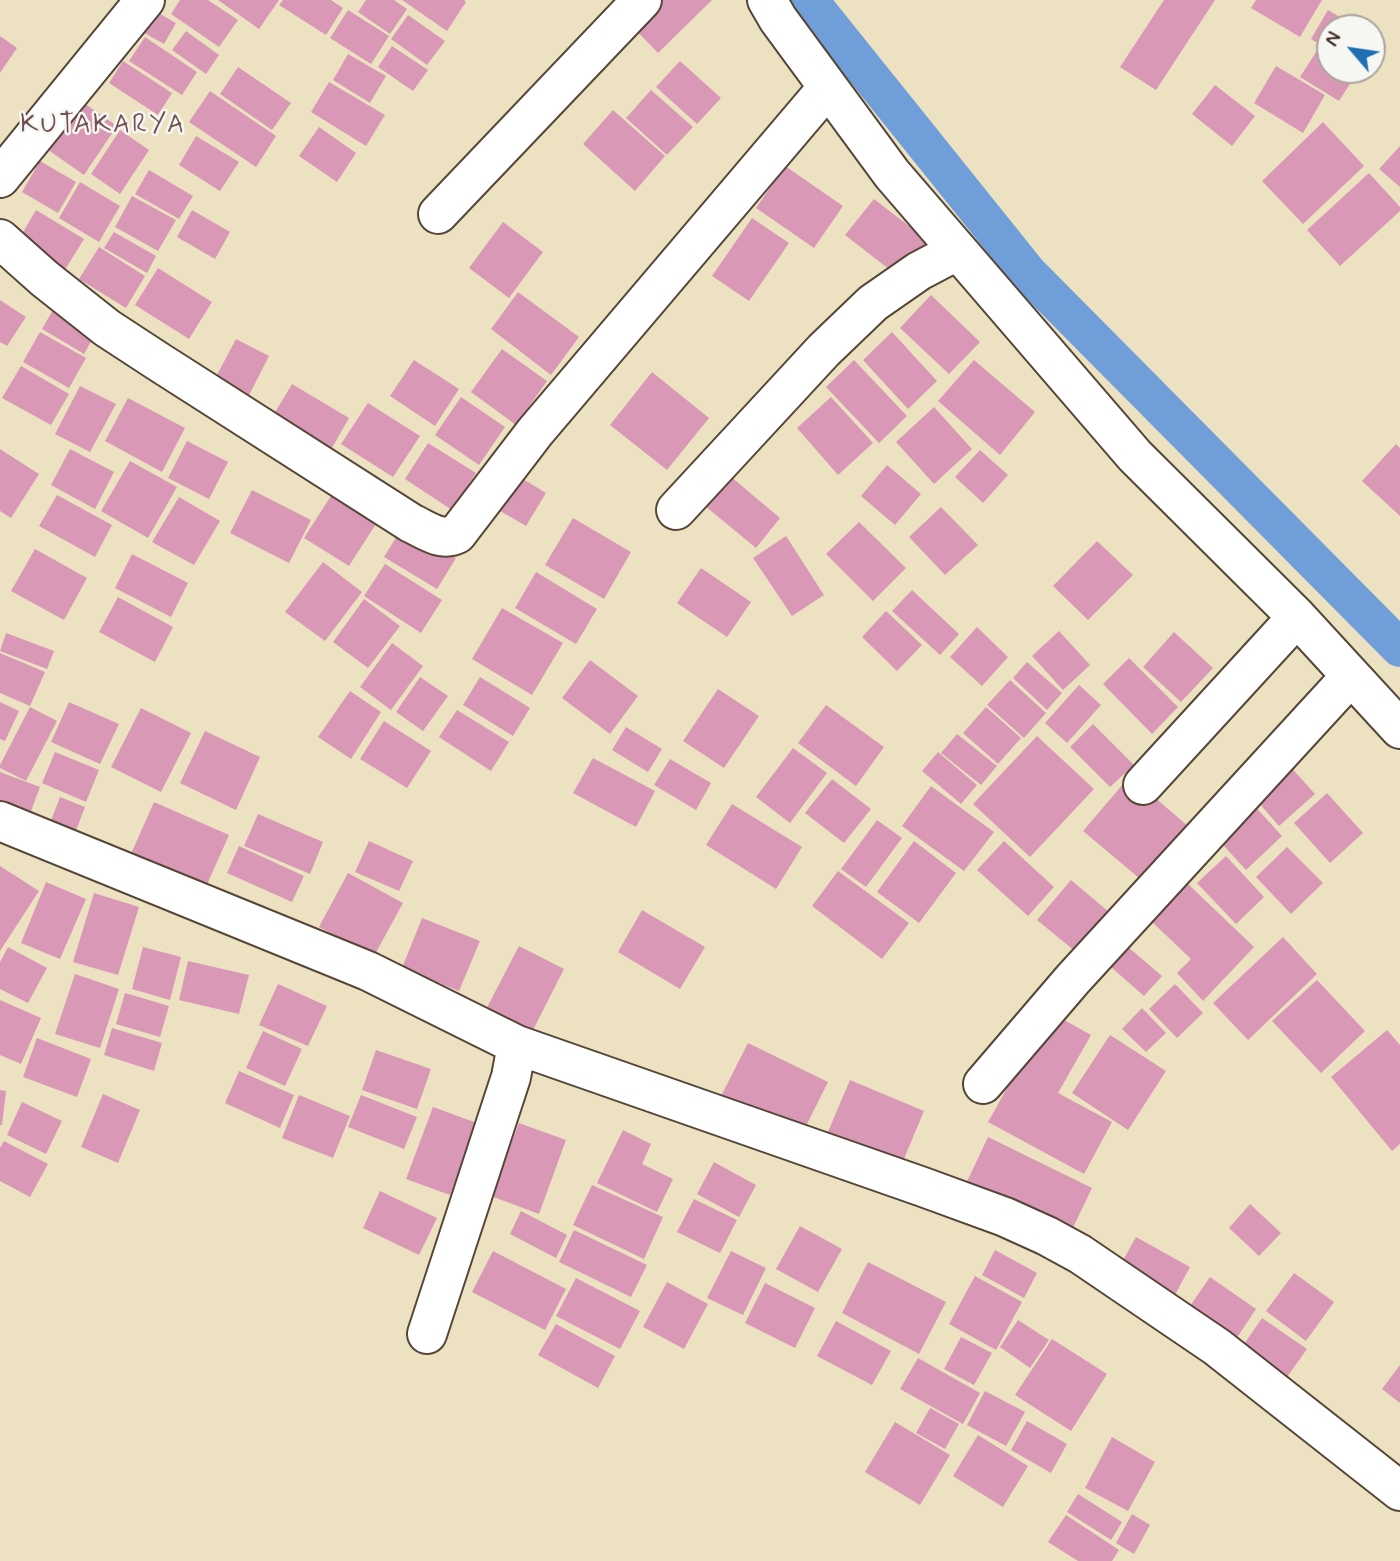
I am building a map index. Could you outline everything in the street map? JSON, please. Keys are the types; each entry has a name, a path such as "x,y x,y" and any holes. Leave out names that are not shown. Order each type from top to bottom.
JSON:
{"street":[{"path":"0,177 145,0"},
{"path":"439,214 642,0"},
{"path":"767,0 778,19 892,174 1135,456 1297,617 1400,729"},
{"path":"0,239 80,307 148,355 411,523 440,537 450,537 457,534 535,432 828,87"},
{"path":"676,510 824,350 873,303 919,271 957,250"},
{"path":"1143,785 1297,617"},
{"path":"983,1084 1073,979 1351,676"},
{"path":"0,821 368,971 517,1045 923,1187 1005,1217 1047,1237 1080,1254 1217,1348 1400,1491"},
{"path":"427,1334 511,1077 517,1045"}],"building":[{"path":"180,0 208,0 238,20 219,47 171,14"},
{"path":"218,0 279,0 259,29"},
{"path":"283,0 331,0 343,8 326,35 279,5"},
{"path":"366,0 394,0 407,9 390,34 358,12"},
{"path":"402,0 464,0 466,2 447,31"},
{"path":"648,0 712,0 658,53 627,21"},
{"path":"1164,0 1215,0 1156,90 1120,67"},
{"path":"1256,0 1322,0 1300,37 1251,8"},
{"path":"153,10 176,23 164,44 141,31"},
{"path":"348,10 389,36 371,64 330,38"},
{"path":"408,15 445,41 427,65 391,39"},
{"path":"186,31 219,55 206,74 172,50"},
{"path":"0,36 17,48 0,73"},
{"path":"145,37 197,72 182,95 129,61"},
{"path":"392,46 428,70 413,91 378,67"},
{"path":"1316,52 1316,84 1350,84 1339,101 1300,77"},
{"path":"348,54 386,76 370,103 333,80"},
{"path":"123,61 172,93 158,115 109,83"},
{"path":"680,61 721,98 697,124 656,87"},
{"path":"1276,66 1325,95 1303,133 1254,103"},
{"path":"238,67 291,103 272,130 220,94"},
{"path":"329,82 385,115 366,146 311,112"},
{"path":"1215,85 1255,116 1232,146 1192,114"},
{"path":"651,90 693,127 667,155 626,118"},
{"path":"210,91 276,136 256,167 189,122"},
{"path":"78,99 117,126 84,175 44,147"},
{"path":"613,110 665,156 635,191 583,144"},
{"path":"1323,122 1364,166 1303,224 1262,181"},
{"path":"319,127 356,153 337,182 299,156"},
{"path":"120,130 149,150 120,194 91,174"},
{"path":"196,136 239,162 220,191 179,165"},
{"path":"1400,146 1400,187 1379,169"},
{"path":"40,161 76,182 58,213 22,192"},
{"path":"785,166 843,206 814,248 756,208"},
{"path":"149,170 193,196 179,219 135,194"},
{"path":"1369,173 1400,207 1400,211 1340,266 1307,230"},
{"path":"80,182 120,206 99,242 59,218"},
{"path":"132,196 176,220 158,251 115,227"},
{"path":"874,199 931,243 903,280 845,235"},
{"path":"36,210 84,239 63,273 16,244"},
{"path":"192,210 230,232 215,259 177,237"},
{"path":"752,218 789,243 749,301 712,276"},
{"path":"503,222 543,252 509,298 469,268"},
{"path":"114,232 156,256 147,273 104,248"},
{"path":"99,247 145,276 126,308 79,279"},
{"path":"158,268 212,302 189,339 135,305"},
{"path":"518,292 579,337 551,375 491,329"},
{"path":"931,295 980,342 949,374 900,328"},
{"path":"0,300 26,317 7,346 0,342"},
{"path":"58,301 101,324 84,354 42,329"},
{"path":"40,332 86,358 69,388 23,362"},
{"path":"892,332 937,381 908,409 863,360"},
{"path":"236,339 269,356 243,407 209,390"},
{"path":"502,349 547,381 516,425 471,392"},
{"path":"414,360 459,389 435,426 390,396"},
{"path":"854,360 907,416 879,443 826,387"},
{"path":"974,360 1035,412 1000,455 938,401"},
{"path":"21,366 69,394 51,425 2,398"},
{"path":"652,372 709,418 667,470 610,425"},
{"path":"292,384 349,418 329,453 271,419"},
{"path":"80,386 116,404 90,452 55,434"},
{"path":"461,397 505,427 479,465 435,435"},
{"path":"831,397 873,443 838,475 797,428"},
{"path":"128,398 185,428 162,472 105,441"},
{"path":"368,403 420,436 393,477 341,444"},
{"path":"934,407 972,449 934,484 896,442"},
{"path":"187,441 228,462 209,499 168,478"},
{"path":"428,443 476,473 452,510 405,479"},
{"path":"1396,444 1400,448 1400,516 1362,481"},
{"path":"0,449 39,474 11,518 0,511"},
{"path":"70,449 114,472 95,509 51,485"},
{"path":"980,450 1008,475 983,503 955,477"},
{"path":"130,461 177,487 148,538 101,511"},
{"path":"887,465 921,494 895,525 861,496"},
{"path":"510,471 546,493 526,526 490,505"},
{"path":"724,471 780,518 756,548 699,501"},
{"path":"336,488 381,516 349,566 304,538"},
{"path":"252,490 311,520 289,563 230,533"},
{"path":"57,495 112,525 95,557 39,526"},
{"path":"179,497 220,521 194,565 152,542"},
{"path":"941,507 978,545 945,575 909,537"},
{"path":"573,518 631,552 604,599 545,565"},
{"path":"859,522 906,568 873,601 826,554"},
{"path":"403,526 456,558 437,589 384,557"},
{"path":"786,536 824,595 792,616 753,558"},
{"path":"1097,541 1133,575 1088,620 1053,586"},
{"path":"35,549 87,578 64,620 11,591"},
{"path":"132,554 188,583 171,617 115,588"},
{"path":"323,562 362,592 325,641 285,612"},
{"path":"385,564 442,600 421,633 364,596"},
{"path":"701,568 751,602 727,637 677,603"},
{"path":"536,572 597,609 576,644 515,608"},
{"path":"912,590 959,634 940,655 892,611"},
{"path":"118,597 173,627 155,662 99,632"},
{"path":"364,599 400,626 368,668 333,642"},
{"path":"502,608 563,643 532,695 472,659"},
{"path":"886,611 922,645 897,671 862,637"},
{"path":"977,627 1008,657 982,686 950,657"},
{"path":"1059,631 1090,665 1063,690 1032,656"},
{"path":"1174,632 1213,668 1181,702 1143,667"},
{"path":"6,633 54,651 47,669 0,651"},
{"path":"392,643 423,666 391,710 360,687"},
{"path":"0,653 45,672 30,706 0,693"},
{"path":"1129,658 1178,707 1152,734 1103,684"},
{"path":"590,660 638,696 610,734 562,698"},
{"path":"1027,662 1062,693 1047,710 1013,678"},
{"path":"420,677 448,696 423,731 396,712"},
{"path":"480,677 530,708 513,736 463,705"},
{"path":"1010,680 1046,713 1024,738 987,705"},
{"path":"1079,685 1101,705 1067,743 1045,723"},
{"path":"718,689 759,716 724,768 683,741"},
{"path":"350,691 381,712 351,759 318,737"},
{"path":"0,702 19,711 5,741 0,739"},
{"path":"69,702 119,724 100,764 51,742"},
{"path":"826,705 884,747 856,786 798,743"},
{"path":"30,707 57,721 26,781 0,768 0,765"},
{"path":"986,707 1021,738 998,764 963,733"},
{"path":"141,708 191,733 161,792 111,767"},
{"path":"457,710 509,742 491,771 439,737"},
{"path":"384,721 431,751 407,788 360,759"},
{"path":"1093,724 1134,765 1110,787 1070,747"},
{"path":"626,727 662,749 648,772 612,750"},
{"path":"205,731 260,757 236,810 180,783"},
{"path":"957,734 997,766 981,785 941,753"},
{"path":"1037,736 1094,789 1030,857 973,804"},
{"path":"793,748 827,773 790,823 756,797"},
{"path":"55,752 99,770 86,802 42,783"},
{"path":"938,752 977,785 961,804 922,771"},
{"path":"593,758 655,791 636,827 573,793"},
{"path":"670,759 711,783 696,810 654,785"},
{"path":"1287,763 1315,794 1279,826 1252,795"},
{"path":"0,772 40,787 28,819 0,808"},
{"path":"1130,776 1197,834 1151,888 1083,831"},
{"path":"832,779 871,809 844,843 805,813"},
{"path":"931,786 994,832 964,871 902,826"},
{"path":"1327,793 1363,833 1330,863 1294,823"},
{"path":"60,797 85,807 75,833 50,823"},
{"path":"1250,801 1282,836 1246,870 1214,835"},
{"path":"154,802 229,835 205,889 130,856"},
{"path":"732,804 802,847 776,889 706,845"},
{"path":"258,814 323,842 310,874 244,846"},
{"path":"877,820 902,838 866,887 841,869"},
{"path":"369,841 413,861 399,891 355,872"},
{"path":"914,841 956,873 919,923 877,892"},
{"path":"1004,841 1054,887 1028,916 977,870"},
{"path":"239,846 304,876 292,902 227,873"},
{"path":"1287,847 1323,883 1291,914 1256,877"},
{"path":"1226,856 1264,897 1236,924 1197,883"},
{"path":"0,866 39,891 0,951"},
{"path":"838,871 909,923 882,959 812,906"},
{"path":"348,873 403,903 374,956 319,927"},
{"path":"1071,880 1109,912 1076,952 1037,920"},
{"path":"46,882 86,899 60,959 21,943"},
{"path":"1187,883 1254,947 1203,1001 1177,973 1191,959 1151,921"},
{"path":"94,893 139,907 118,975 73,962"},
{"path":"642,910 705,947 680,989 618,952"},
{"path":"422,918 480,941 459,991 402,968"},
{"path":"1283,937 1317,974 1248,1040 1213,1003"},
{"path":"1121,941 1162,976 1144,996 1104,961"},
{"path":"519,946 564,969 529,1038 483,1015"},
{"path":"8,947 47,968 28,1003 0,989 0,962"},
{"path":"143,947 181,957 170,1000 132,989"},
{"path":"188,961 249,975 239,1014 179,1000"},
{"path":"75,974 119,989 100,1048 55,1034"},
{"path":"1317,980 1365,1031 1321,1073 1272,1021"},
{"path":"278,984 327,1006 308,1046 259,1025"},
{"path":"1175,984 1203,1013 1177,1038 1149,1009"},
{"path":"125,993 169,1006 160,1037 116,1024"},
{"path":"0,1000 41,1018 21,1064 0,1055"},
{"path":"1142,1008 1166,1033 1146,1052 1122,1029"},
{"path":"1050,1012 1091,1035 1058,1093 1112,1122 1084,1174 988,1122"},
{"path":"112,1028 162,1043 154,1071 104,1055"},
{"path":"1387,1030 1400,1045 1400,1144 1392,1151 1331,1077"},
{"path":"263,1031 302,1049 285,1086 246,1068"},
{"path":"1110,1035 1166,1071 1128,1130 1072,1093"},
{"path":"37,1038 91,1059 77,1097 23,1077"},
{"path":"748,1043 828,1082 800,1138 720,1098"},
{"path":"376,1050 431,1069 417,1109 362,1090"},
{"path":"239,1071 294,1095 280,1128 225,1103"},
{"path":"850,1080 924,1111 898,1173 824,1141"},
{"path":"0,1090 6,1091 2,1125 0,1125"},
{"path":"103,1094 140,1110 118,1163 81,1147"},
{"path":"299,1095 350,1116 333,1158 282,1138"},
{"path":"361,1095 417,1117 404,1149 348,1127"},
{"path":"22,1102 62,1121 46,1154 7,1135"},
{"path":"433,1107 477,1123 450,1195 406,1179"},
{"path":"519,1123 566,1140 539,1214 491,1196"},
{"path":"623,1130 651,1144 642,1164 673,1179 657,1212 597,1183"},
{"path":"988,1137 1092,1188 1067,1240 963,1190"},
{"path":"4,1141 48,1164 30,1197 0,1181 0,1148"},
{"path":"714,1162 756,1185 739,1217 697,1194"},
{"path":"592,1185 663,1217 644,1259 573,1225"},
{"path":"380,1191 437,1218 419,1255 363,1228"},
{"path":"694,1199 737,1220 720,1253 677,1232"},
{"path":"1250,1204 1281,1233 1259,1256 1229,1228"},
{"path":"521,1211 567,1235 556,1258 510,1234"},
{"path":"800,1226 842,1249 818,1292 776,1269"},
{"path":"574,1230 647,1265 631,1297 559,1262"},
{"path":"1136,1237 1190,1267 1170,1304 1116,1273"},
{"path":"995,1250 1037,1273 1024,1298 982,1275"},
{"path":"493,1251 566,1289 545,1330 472,1292"},
{"path":"731,1251 766,1268 743,1315 707,1298"},
{"path":"868,1262 946,1302 919,1354 842,1313"},
{"path":"1294,1273 1334,1302 1306,1341 1266,1311"},
{"path":"975,1276 1022,1302 996,1350 949,1324"},
{"path":"1210,1277 1256,1309 1228,1351 1181,1319"},
{"path":"576,1278 640,1311 620,1349 556,1316"},
{"path":"667,1282 708,1304 684,1349 643,1327"},
{"path":"765,1283 815,1308 795,1348 745,1323"},
{"path":"1262,1318 1307,1349 1282,1384 1238,1353"},
{"path":"1018,1320 1049,1340 1030,1368 1000,1347"},
{"path":"836,1321 891,1351 872,1385 817,1356"},
{"path":"556,1324 615,1356 598,1388 538,1355"},
{"path":"961,1337 992,1353 974,1385 944,1369"},
{"path":"1052,1339 1107,1374 1071,1431 1015,1395"},
{"path":"918,1358 980,1393 963,1424 900,1389"},
{"path":"1400,1365 1400,1403 1382,1389"},
{"path":"985,1391 1025,1412 1006,1446 967,1425"},
{"path":"930,1408 959,1424 945,1449 916,1433"},
{"path":"1027,1421 1067,1444 1051,1473 1011,1450"},
{"path":"895,1422 950,1455 920,1505 865,1472"},
{"path":"978,1435 1028,1466 1003,1507 953,1476"},
{"path":"1112,1437 1155,1462 1128,1511 1085,1488"},
{"path":"1078,1494 1122,1522 1111,1540 1067,1512"},
{"path":"1132,1514 1150,1525 1134,1554 1116,1543"},
{"path":"1066,1515 1119,1550 1112,1561 1078,1561 1048,1542"}],"waterway":[{"path":"809,0 1028,273 1400,648"}],"district":[{"name":"KUTAKARYA","path":"103,127"}]}
